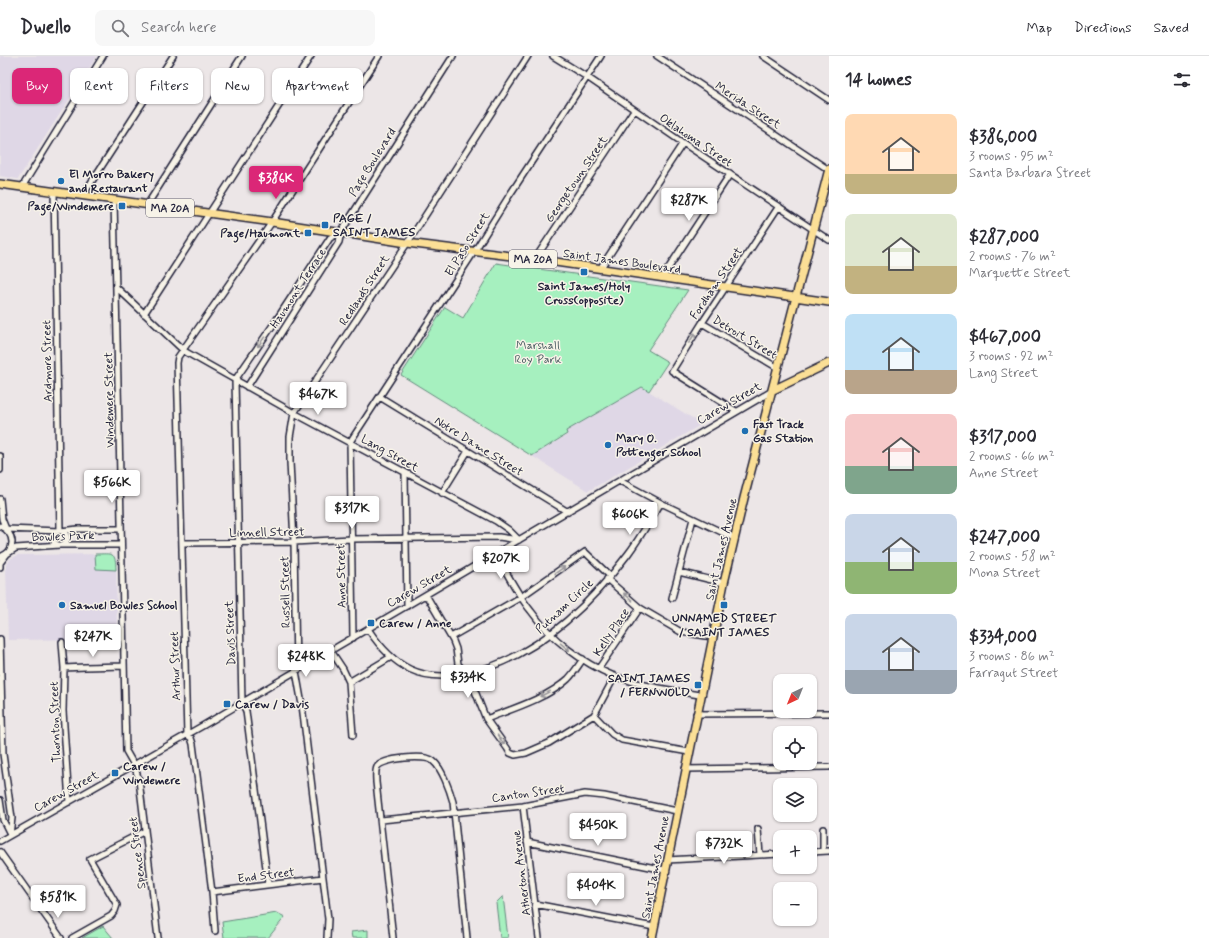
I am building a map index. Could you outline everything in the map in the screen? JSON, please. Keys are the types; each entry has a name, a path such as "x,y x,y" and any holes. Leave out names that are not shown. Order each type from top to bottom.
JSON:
{"main road":[{"name":"Saint James Avenue","path":"652,938 696,714 734,538 829,170"},
{"name":"MA 20A","path":"0,184 341,232"},
{"name":"Saint James Boulevard","path":"341,232 407,243 535,259 829,302"},
{"name":"Carew Street","path":"773,390 829,363"}],"street":[{"path":"22,187 103,56"},
{"path":"83,195 172,56"},
{"path":"147,205 242,56"},
{"path":"144,314 311,56"},
{"name":"Arthur Street","path":"215,931 212,892 193,744 191,738 187,735 178,357 184,351 272,222 379,56"},
{"name":"Page Boulevard","path":"341,232 453,56"},
{"name":"Redlands Street","path":"294,413 407,243 528,56"},
{"name":"Oklahoma Street","path":"553,56 587,77 829,240"},
{"name":"El Paso Street","path":"350,442 601,56"},
{"name":"Merida Street","path":"656,56 829,170"},
{"path":"763,56 829,100"},
{"name":"Georgetown Street","path":"535,259 634,110"},
{"path":"600,269 683,143"},
{"path":"662,278 730,174"},
{"name":"Ardmore Street","path":"54,191 60,531"},
{"name":"Windemere Street","path":"114,200 126,751 134,765"},
{"name":"Fordham Street","path":"736,411 672,371 779,206"},
{"name":"Haumont Terrace","path":"235,380 330,238 341,232"},
{"name":"Haumont Terrace","path":"247,387 339,242 341,232"},
{"name":"Lang Street","path":"116,287 184,351 294,413 496,521 509,530 519,540"},
{"path":"281,312 291,318"},
{"name":"Detroit Street","path":"702,323 778,368"},
{"name":"Davis Street","path":"235,380 242,703 246,712 268,884"},
{"name":"Carew Street","path":"0,841 242,703 773,390"},
{"name":"Notre Dame Street","path":"380,397 568,512"},
{"name":"Russell Street","path":"294,413 290,437 294,542 296,671 303,712 328,919 326,938"},
{"name":"Anne Street","path":"350,442 353,638"},
{"path":"442,493 468,450"},
{"path":"0,456 0,470"},
{"path":"405,473 407,606"},
{"path":"620,481 693,519 734,538"},
{"path":"0,499 2,519 12,541 11,548 0,563 0,567"},
{"name":"Putnam Circle","path":"368,629 383,650 391,657 405,667 425,675 447,677 489,668 506,662 527,651 551,634 575,613 628,554 661,503"},
{"path":"672,598 693,519"},
{"name":"Bowles Park","path":"0,526 6,529 60,531 78,529 121,529"},
{"name":"Ardmore Street","path":"60,531 66,533 67,539 64,544 60,545 55,543 53,538 55,533 60,531"},
{"name":"Linnell Street","path":"183,543 499,537 519,540"},
{"name":"Bowles Park","path":"0,557 16,548 60,545 121,544"},
{"path":"451,637 521,597 585,552 608,578 640,608 682,632 712,637"},
{"path":"496,554 530,611 551,634 570,651 615,676 669,690 700,695"},
{"path":"679,572 724,583"},
{"path":"426,595 456,645 458,664 470,681 486,719 510,753 515,756 540,747 561,736 594,715 615,676"},
{"name":"Kelly Place","path":"599,668 640,608"},
{"path":"0,639 3,754 12,818 10,835"},
{"name":"Thornton Street","path":"62,642 69,802"},
{"path":"331,651 343,669 349,682 353,735"},
{"path":"349,682 391,657"},
{"path":"486,719 527,702 555,688 571,676 583,659"},
{"path":"64,668 124,666"},
{"path":"696,714 829,713"},
{"path":"594,715 612,734 622,740 689,752"},
{"path":"393,938 376,772 381,764 390,760 428,758 434,761 448,786 453,802 467,938"},
{"name":"Spence Street","path":"134,765 139,780 158,938"},
{"path":"685,769 829,767"},
{"name":"Canton Street","path":"380,820 523,806 585,794 604,796 677,811"},
{"path":"0,800 3,820 10,835"},
{"name":"Atherton Avenue","path":"523,806 538,938"},
{"path":"823,828 826,851"},
{"path":"758,829 760,855"},
{"path":"72,938 111,916 116,911 117,905 90,859 145,831"},
{"path":"527,842 665,870"},
{"path":"0,852 61,938"},
{"path":"667,860 773,854"},
{"name":"End Street","path":"212,892 323,878"},
{"path":"535,904 654,927"}],"shaded area":[{"path":"0,56 97,56 89,68 70,68 70,98 18,179 0,176"},
{"name":"Mary O. Pottenger School","path":"642,387 702,424 588,491 532,456 567,435 565,431"},
{"name":"Samuel Bowles School","path":"109,554 115,556 116,560 117,639 8,640 6,567 10,559 18,555"}],"green space":[{"name":"Marshall Roy Park","path":"496,263 688,290 648,350 668,362 649,391 642,387 566,431 567,434 532,456 401,375 445,307 463,318"},
{"path":"95,554 112,555 115,559 116,570 96,569"},
{"path":"503,896 508,938 500,938 496,903"},
{"path":"277,913 285,917 268,938 224,938 222,922"},
{"path":"103,926 113,938 82,938"},
{"path":"368,930 368,938 352,938 351,932"}],"place":[{"name":"El Morro Bakery and Restaurant","path":"61,181"},
{"name":"Page/Windemere","path":"122,206"},
{"name":"PAGE / SAINT JAMES","path":"325,225"},
{"name":"Page/Haumont","path":"308,233"},
{"name":"Saint James/Holy Cross(opposite)","path":"584,272"},
{"name":"Fast Track Gas Station","path":"745,431"},
{"name":"Mary O. Pottenger School","path":"608,445"},
{"name":"Samuel Bowles School","path":"62,605"},
{"name":"UNNAMED STREET / SAINT JAMES","path":"724,605"},
{"name":"Carew / Anne","path":"371,623"},
{"name":"SAINT JAMES / FERNWOLD","path":"698,685"},
{"name":"Carew / Davis","path":"227,704"},
{"name":"Carew / Windemere","path":"115,773"}]}
